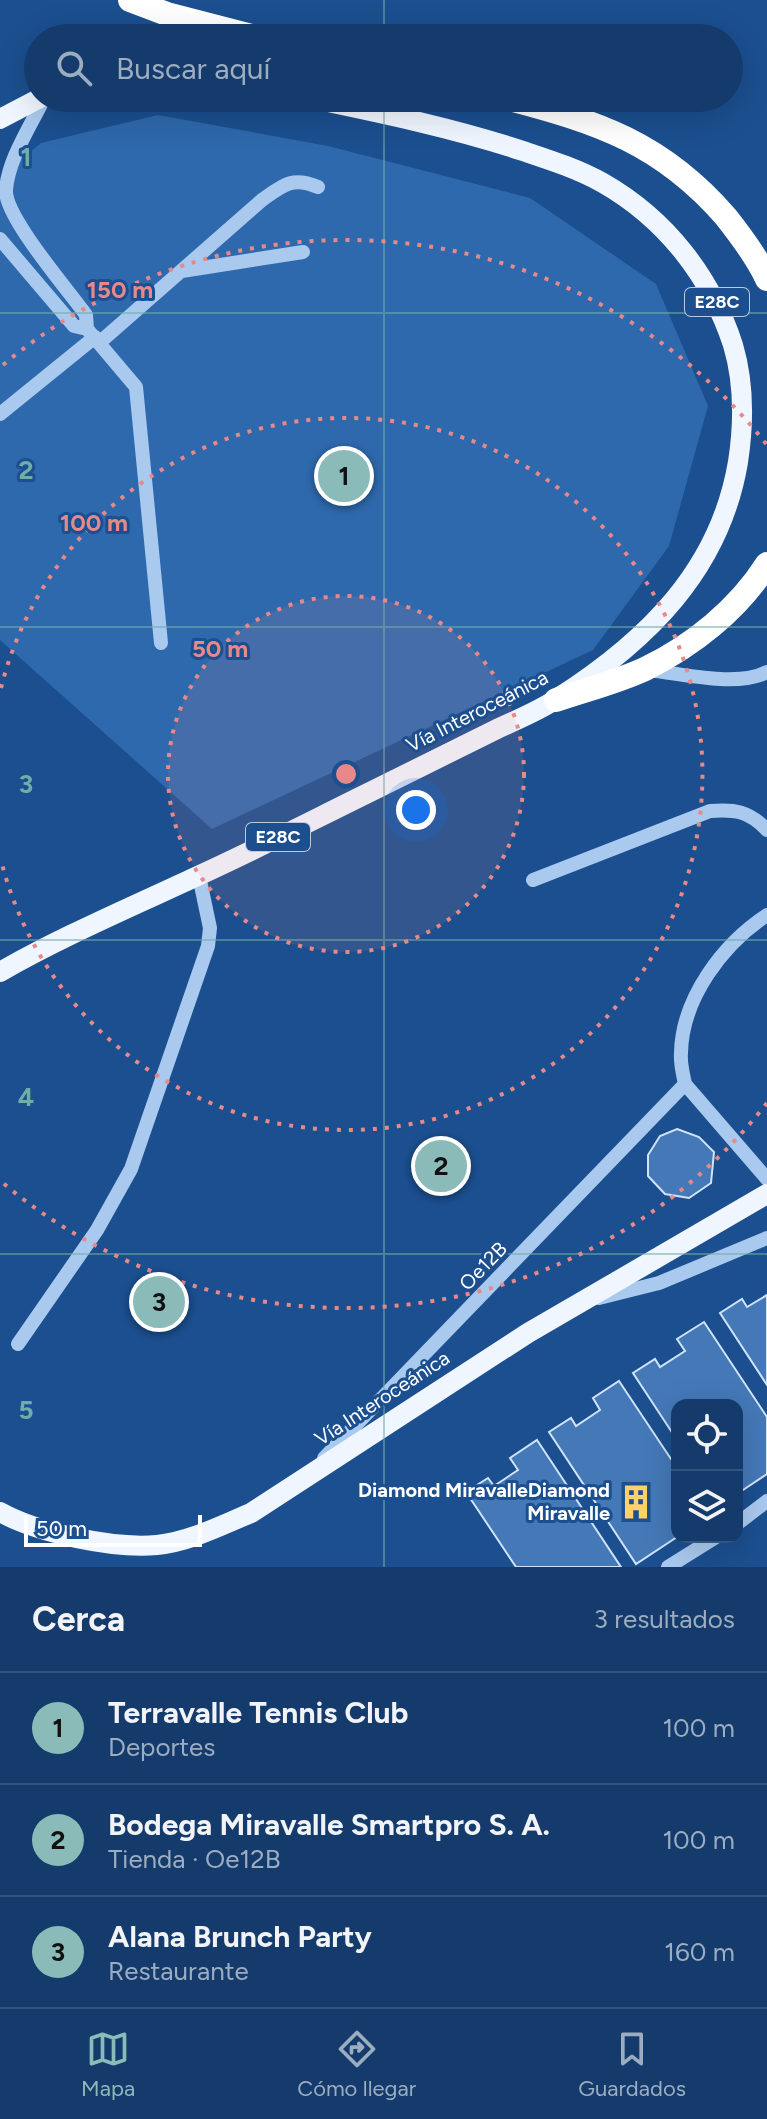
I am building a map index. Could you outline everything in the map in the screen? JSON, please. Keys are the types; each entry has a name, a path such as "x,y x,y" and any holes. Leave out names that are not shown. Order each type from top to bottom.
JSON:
{"highway":[{"path":"130,0 205,24"},
{"path":"559,112 617,133 658,155 700,188 734,227 767,279"},
{"path":"556,700 643,670 680,649 709,629 737,602 767,564"}],"main road":[{"path":"0,119 24,107"},
{"name":"Vía Interoceánica","path":"0,972 34,952 199,876 556,700 632,644 668,609 721,528 733,489 740,445 742,398 736,355 724,317 707,282 683,249 642,210 603,183 557,163 486,139 369,112"},
{"name":"Vía Interoceánica","path":"0,1512 48,1532 100,1542 157,1545 206,1532 251,1513 579,1302 767,1194"}],"street":[{"path":"36,112 9,170 6,194 13,216 86,315 94,336 136,387 161,643"},
{"path":"0,414 94,336 182,271 284,184 302,180 318,187"},
{"path":"19,223 0,239 74,326 94,336"},
{"path":"182,271 303,252"},
{"path":"643,670 710,678 755,678 767,672"},
{"path":"533,880 710,811 736,809 756,818 767,830"},
{"path":"18,1344 97,1230 131,1169 208,946 210,928 199,876"},
{"path":"767,915 735,940 703,983 685,1022 681,1054 685,1084 767,1179"},
{"name":"Oe12B","path":"308,1475 685,1084"},
{"path":"579,1302 659,1283 767,1238"},
{"path":"743,1519 767,1501"},
{"path":"668,1567 706,1543"}],"shaded area":[{"path":"158,115 328,146 530,198 656,284 708,406 669,546 593,650 212,829 0,640 0,177 41,143"}],"building":[{"path":"677,1129 699,1137 714,1152 711,1183 689,1198 665,1194 648,1176 648,1155 660,1136"},
{"path":"767,1295 767,1385 720,1313 742,1299 747,1307"},
{"path":"704,1322 767,1417 767,1474 743,1490 743,1399 671,1399 671,1431 633,1373 655,1359 660,1367 685,1351 677,1339"},
{"name":"Diamond MiravalleDiamond Miravalle","path":"619,1381 671,1459 671,1541 636,1564 549,1432 571,1418 576,1426 600,1410 593,1398"},
{"name":"Diamond MiravalleDiamond Miravalle","path":"537,1440 621,1567 516,1567 466,1492 488,1478 494,1486 518,1470 510,1458"}],"place":[{"name":"Terravalle Tennis Club","path":"344,476"},
{"name":"Bodega Miravalle Smartpro S. A.","path":"441,1166"},
{"name":"Alana Brunch Party","path":"159,1302"},
{"name":"Diamond MiravalleDiamond Miravalle","path":"636,1502"}]}
